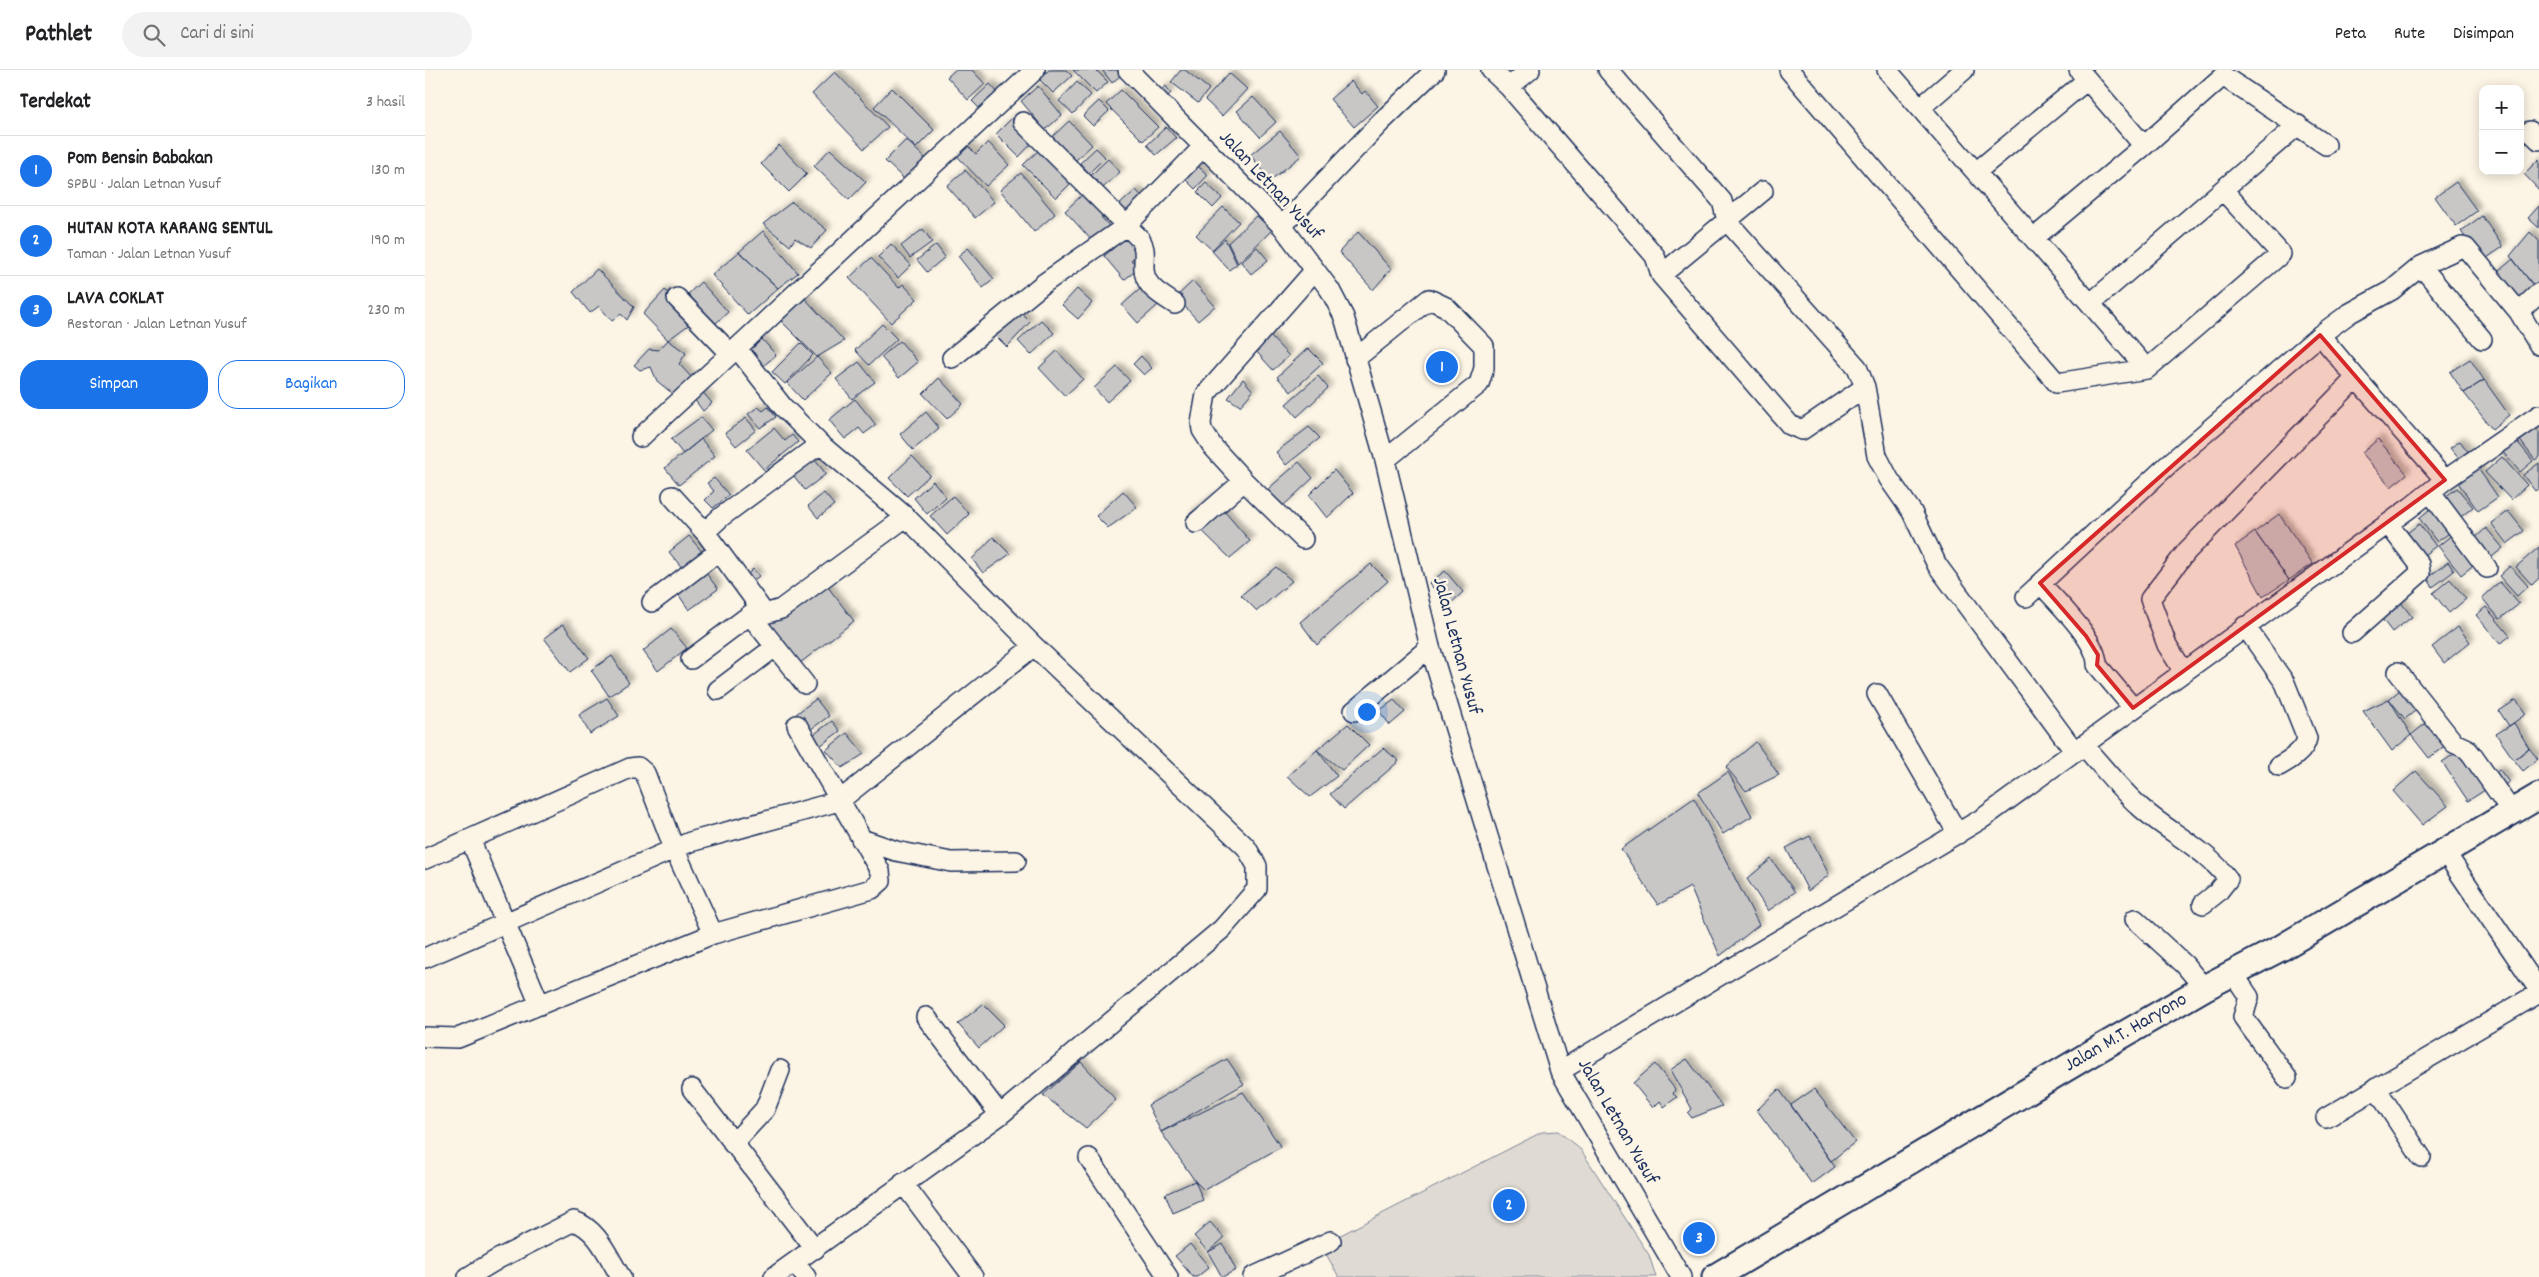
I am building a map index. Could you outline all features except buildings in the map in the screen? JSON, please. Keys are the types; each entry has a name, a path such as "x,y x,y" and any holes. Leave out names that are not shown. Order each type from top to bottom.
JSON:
{"main road":[{"name":"Jalan M.T. Haryono","path":"1715,1277 2203,988 2281,948 2539,796"}],"street":[{"path":"641,437 1035,70"},
{"name":"Jalan Letnan Yusuf","path":"1128,70 1283,226 1331,290 1344,317 1385,460 1431,647 1560,1071 1681,1277"},
{"path":"1283,226 1381,122 1435,70"},
{"path":"1491,70 1509,87 1655,256 1661,275 1793,428 1802,430 1865,387"},
{"path":"1509,87 1530,70"},
{"path":"1608,70 1722,201 1727,221 1852,361 1865,387 1877,456 1889,479 1913,512 1937,565 2079,749 2139,806 2177,833 2228,878 2222,887 2203,904"},
{"path":"1789,70 2057,383 2147,369 2281,254 2223,190"},
{"path":"1887,70 2147,369"},
{"path":"1920,108 1964,70"},
{"path":"1976,172 2083,75 2144,146"},
{"path":"2033,238 2144,146 2223,76 2326,145"},
{"path":"1023,122 1125,227 1136,235 1146,248 1144,275 1147,283 1158,294 1175,304"},
{"path":"2091,303 2298,125"},
{"path":"952,358 1043,284 1125,227 1204,146"},
{"path":"1661,275 1763,191"},
{"path":"2026,597 2170,463 2320,336 2350,313 2391,290 2421,266 2462,247 2466,248 2519,312 2539,345"},
{"path":"2421,266 2482,339"},
{"path":"1303,539 1244,481 1213,447 1202,430 1202,408 1206,394 1315,270"},
{"path":"2519,312 2539,293"},
{"path":"677,298 734,351 783,407 821,444 906,517 1034,646 1246,847 1257,866 1257,889 1222,928 1000,1115 903,1183 815,1249 800,1270 774,1277"},
{"path":"1355,359 1429,299 1445,307 1484,346 1484,368 1479,384 1385,460"},
{"path":"2320,336 2445,480"},
{"path":"2184,672 2167,645 2152,607 2150,599 2155,590 2216,521 2356,378"},
{"path":"1560,1071 1958,834 2079,749 2245,626 2388,524 2445,480 2539,415"},
{"path":"705,532 721,517 821,444"},
{"path":"1196,523 1244,481"},
{"path":"2430,492 2487,568"},
{"path":"672,496 705,532 719,551 775,647 805,684"},
{"path":"755,611 765,614 781,609 906,517"},
{"path":"2352,633 2420,573 2419,564 2388,524"},
{"path":"652,602 719,551"},
{"path":"2040,583 2086,636 2097,656 2097,665 2133,708"},
{"path":"691,659 755,611"},
{"path":"2245,626 2285,683 2307,738 2306,744 2302,749 2279,766"},
{"path":"425,958 505,925 674,848 839,801 1034,646"},
{"path":"718,690 775,647"},
{"path":"1354,712 1431,647"},
{"path":"2398,672 2454,743 2467,749 2472,755 2512,812"},
{"path":"1877,694 1958,834"},
{"path":"425,1037 458,1038 713,934 781,916 878,885 881,881 880,871 797,725"},
{"path":"425,859 630,768 638,767 645,773 674,848 713,934"},
{"path":"861,839 896,851 951,862 1015,862"},
{"path":"470,840 540,1005"},
{"path":"2326,1118 2539,992 2445,852"},
{"path":"2135,918 2185,966 2203,988"},
{"path":"2233,973 2249,997 2243,1017 2287,1078"},
{"path":"926,1017 1000,1115"},
{"path":"733,1144 765,1109 780,1070"},
{"path":"2376,1088 2421,1157"},
{"path":"692,1089 815,1249"},
{"path":"1089,1158 1168,1277"},
{"path":"903,1183 973,1277"},
{"path":"468,1277 498,1259 574,1222 584,1225 595,1236 621,1277"},
{"path":"1253,1277 1331,1241"}],"highlighted area":[{"path":"2320,335 2445,480 2133,708 2097,665 2098,655 2086,636 2040,583"}],"shaded area":[{"path":"1558,1131 1581,1150 1649,1255 1656,1277 1339,1277 1321,1245 1542,1132"}],"place":[{"name":"Pom Bensin Babakan","path":"1442,367"},
{"name":"HUTAN KOTA KARANG SENTUL","path":"1509,1205"},
{"name":"LAVA COKLAT","path":"1699,1238"}]}
